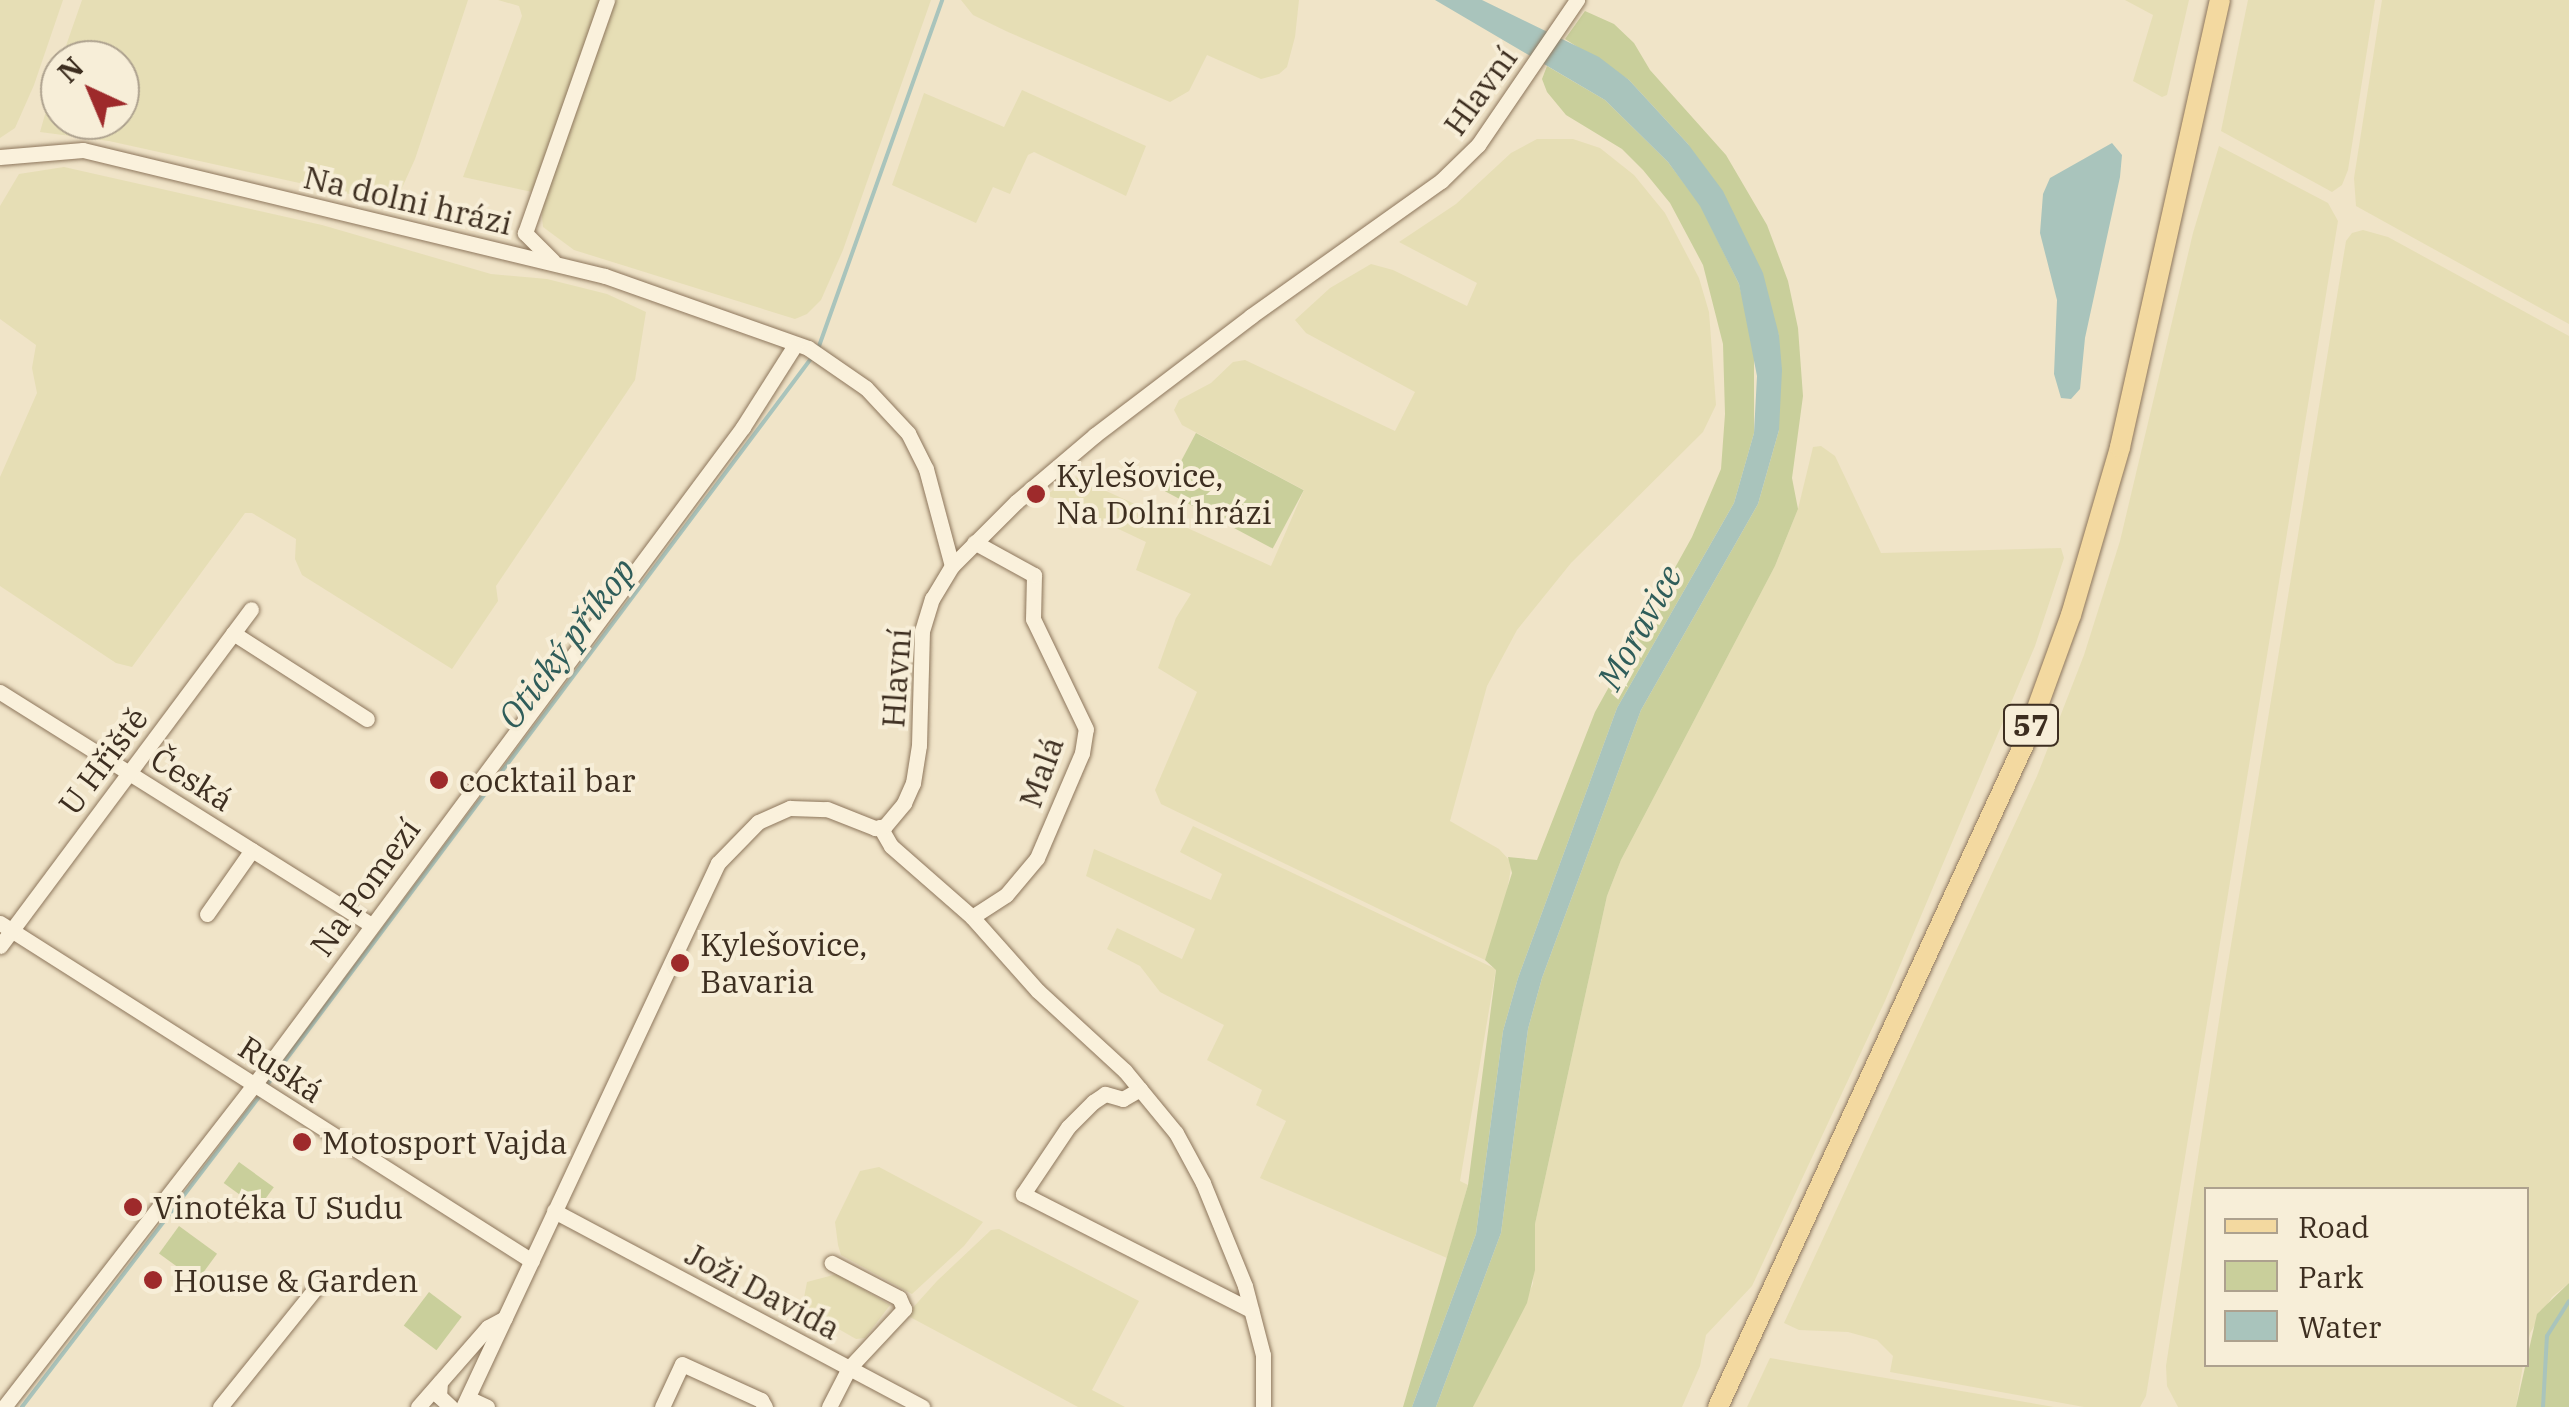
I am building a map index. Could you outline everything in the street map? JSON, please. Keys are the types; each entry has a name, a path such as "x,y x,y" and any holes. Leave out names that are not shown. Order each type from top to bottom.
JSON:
{"main road":[{"name":"57","path":"1718,1407 2016,762 2071,616 2120,447 2220,0"}],"street":[{"path":"556,264 525,233 607,0"},
{"name":"Hlavní","path":"880,828 898,812 913,783 919,746 922,631 932,599 952,566 1056,466 1198,355 1422,198 1478,145 1573,6"},
{"name":"Na dolni hrázi","path":"0,157 82,150 604,276 809,349 883,404 915,444 952,566"},
{"name":"Na Pomezí","path":"4,1407 261,1089 370,925 743,427 809,349"},
{"name":"Malá","path":"972,917 1006,895 1037,858 1082,753 1086,729 1034,619 1034,575 974,542"},
{"name":"U Hřiště","path":"0,946 6,927 251,610"},
{"path":"233,633 367,719"},
{"name":"Česká","path":"0,692 370,925"},
{"path":"487,1407 466,1403 696,902 725,853 758,822 798,807 827,809 880,828 891,846 972,917 1038,991 1140,1089 1176,1133 1204,1183 1251,1310 1264,1355 1264,1407"},
{"name":"Česká","path":"206,914 252,850"},
{"name":"Ruská","path":"6,927 532,1261"},
{"path":"1140,1089 1123,1099 1105,1094 1092,1102 1068,1127 1022,1194 1251,1310"},
{"name":"Joži Davida","path":"554,1212 848,1368 904,1306 899,1298 832,1263"},
{"path":"220,1407 320,1284"},
{"path":"418,1407 491,1324 505,1318"},
{"path":"662,1407 682,1364 760,1400 765,1407"},
{"path":"452,1407 438,1394 445,1376 462,1367 480,1374"},
{"path":"829,1407 848,1368 922,1407"}],"shaded area":[{"path":"0,0 63,0 49,40 40,40 40,67 15,128 0,138"},
{"path":"82,0 468,0 415,159 397,199 390,203 101,140 140,140 140,40 68,40"},
{"path":"498,0 602,0 532,192 463,177 522,16 519,6"},
{"path":"612,0 931,0 843,250 821,300 807,314 795,319 574,250 543,227 541,206"},
{"path":"961,0 1299,0 1287,67 1279,74 1261,79 1207,55 1189,91 1170,102 973,15"},
{"path":"2125,0 2189,0 2167,95 2162,97 2133,81 2153,15"},
{"path":"2248,0 2375,0 2348,170 2342,185 2332,192 2221,131"},
{"path":"2382,0 2569,0 2569,324 2356,206 2354,178"},
{"path":"1022,90 1146,146 1126,196 1034,152 1028,155 1010,194 993,187 976,223 892,185 924,93 1004,127"},
{"path":"1537,139 1573,139 1600,148 1634,175 1665,213 1699,278 1709,312 1716,405 1703,432 1571,563 1517,630 1487,686 1450,821 1499,849 1512,863 1504,907 1485,960 1161,804 1155,790 1197,692 1158,668 1176,618 1191,594 1136,570 1146,542 1047,495 1071,475 1271,566 1304,490 1182,425 1174,410 1179,400 1211,383 1233,362 1245,360 1395,431 1415,392 1306,333 1295,320 1330,288 1371,264 1393,270 1467,306 1477,283 1399,242 1456,204 1511,153"},
{"path":"2219,146 2328,203 2338,221 2146,1396 2140,1407 2084,1407 1890,1372 1893,1356 1877,1340 1848,1332 1799,1330 1784,1323 2037,776 2084,655 2120,541 2193,233"},
{"path":"64,167 322,225 491,274 547,279 607,294 646,312 635,380 496,586 498,601 452,669 302,575 295,559 296,539 252,513 245,513 132,667 116,663 0,586 0,477 37,393 32,368 36,345 0,319 0,206 19,174"},
{"path":"2363,230 2388,237 2569,336 2569,1283 2552,1297 2529,1338 2529,1187 2204,1187 2204,1367 2523,1367 2516,1407 2178,1407 2167,1386 2166,1366 2346,241 2352,233"},
{"path":"1821,446 1835,456 1881,553 2061,548 2064,558 2035,646 1885,1001 1752,1286 1706,1335 1700,1366 1682,1407 1473,1407 1533,1284 1535,1224 1607,896 1621,860 1775,566 1798,509 1813,447"},
{"path":"1193,826 1496,969 1460,1181 1468,1185 1447,1258 1260,1178 1286,1121 1256,1105 1262,1090 1207,1060 1224,1025 1160,992 1140,966 1107,949 1117,928 1182,959 1195,929 1086,876 1094,849 1211,900 1222,874 1180,852"},
{"path":"879,1167 983,1222 964,1246 912,1294 841,1255 838,1245 835,1222 860,1171"},
{"path":"999,1229 1139,1301 1092,1390 1125,1407 1078,1407 910,1317 909,1312 937,1281 991,1230"},
{"path":"837,1274 890,1305 865,1338 856,1339 802,1308 807,1282"},
{"path":"1770,1358 2054,1407 1747,1407"}],"green space":[{"path":"1585,11 1614,24 1634,43 1650,70 1726,155 1767,225 1788,281 1798,328 1803,396 1792,478 1798,509 1775,566 1621,860 1607,896 1535,1224 1535,1270 1527,1303 1473,1407 1436,1407 1501,1233 1528,1029 1542,978 1641,710 1758,504 1779,430 1779,335 1688,144 1629,80 1565,39"},
{"path":"1547,66 1605,100 1668,162 1701,206 1739,284 1754,344 1754,433 1734,503 1617,708 1518,978 1503,1031 1476,1234 1412,1407 1403,1407 1468,1185 1496,970 1485,960 1512,873 1508,857 1537,860 1595,712 1692,537 1721,469 1725,414 1723,344 1703,265 1670,203 1643,170 1622,149 1566,115 1547,92 1542,79"},
{"path":"1196,433 1304,490 1273,549 1165,491"},
{"path":"239,1162 274,1187 259,1208 224,1183"},
{"path":"179,1226 217,1254 197,1281 159,1254"},
{"path":"2569,1283 2569,1407 2516,1407 2525,1367 2529,1367 2537,1314"},
{"path":"429,1292 462,1317 436,1350 404,1326"}],"water":[{"path":"1435,0 1482,0 1599,57 1629,80 1688,144 1723,191 1763,273 1779,335 1782,370 1779,430 1758,504 1641,710 1542,978 1528,1029 1501,1233 1436,1407 1412,1407 1476,1234 1503,1031 1518,978 1617,708 1734,503 1754,433 1757,376 1739,284 1700,206 1668,162 1605,100"},
{"path":"2112,143 2122,155 2120,177 2085,338 2080,389 2071,399 2061,398 2054,374 2057,300 2040,233 2043,194 2050,178"}],"waterway":[{"name":"Otický příkop","path":"818,349 942,0"},
{"name":"Otický příkop","path":"267,1085 813,356"},
{"name":"Otický příkop","path":"22,1407 262,1093"},
{"path":"2543,1407 2547,1336 2569,1301"}],"place":[{"name":"Kylešovice, Na Dolní hrázi","path":"1036,494"},
{"name":"cocktail bar","path":"439,780"},
{"name":"Kylešovice, Bavaria","path":"680,963"},
{"name":"Motosport Vajda","path":"302,1142"},
{"name":"Vinotéka U Sudu","path":"133,1207"},
{"name":"House & Garden","path":"153,1280"}],"water label":[{"name":"Moravice","path":"1639,627"}]}
